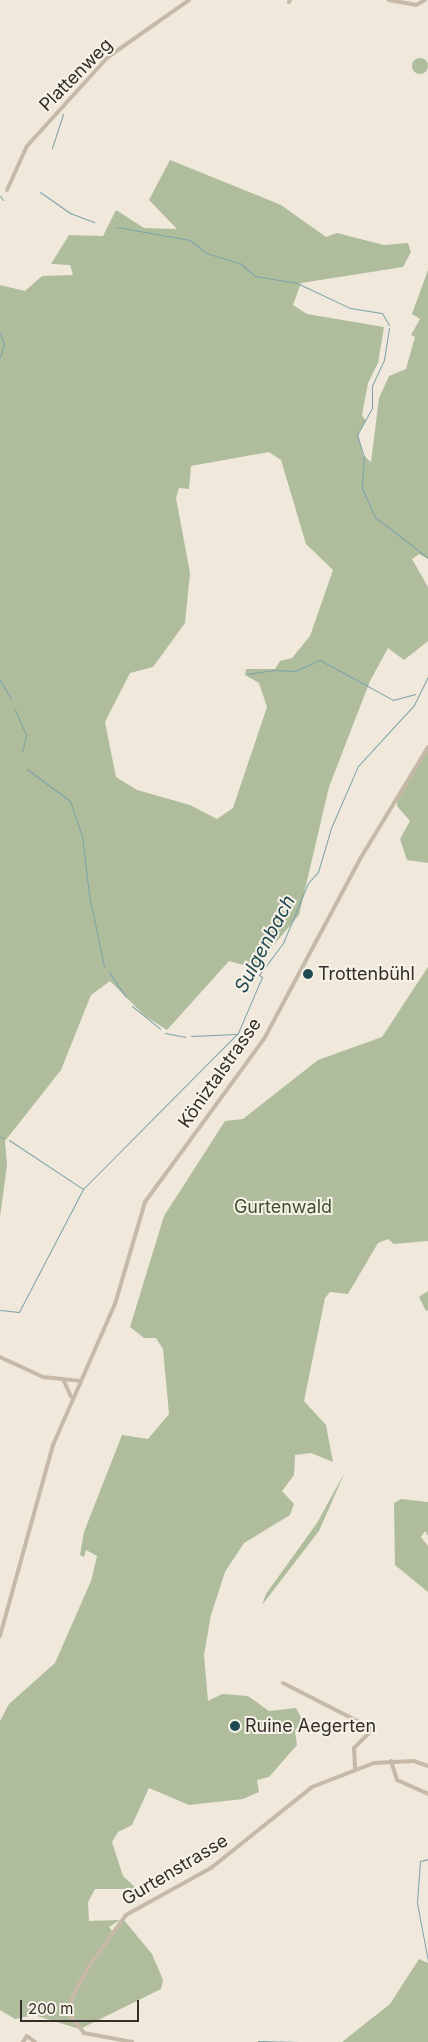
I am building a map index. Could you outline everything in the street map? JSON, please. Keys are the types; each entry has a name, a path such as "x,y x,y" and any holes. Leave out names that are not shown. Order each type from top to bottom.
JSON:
{"street":[{"name":"Plattenweg","path":"7,190 27,146 108,57 189,0"},
{"path":"390,0 416,5 424,0"},
{"name":"Köniztalstrasse","path":"0,1636 21,1558 71,1397 115,1304 145,1202 264,1039 360,859 428,748"},
{"path":"0,1357 64,1381 80,1380"},
{"path":"64,1381 71,1397"},
{"path":"283,1683 373,1729 354,1748 355,1769"},
{"path":"391,1761 397,1780 428,1794"},
{"name":"Gurtenstrasse","path":"132,2042 84,2033 71,2016 72,1998 89,1966 118,1924 235,1851 300,1795 355,1769 391,1761 428,1766"},
{"path":"23,2042 27,2036 35,2042"}],"green space":[{"path":"417,58 423,58 428,63 426,72 417,74 412,69 412,63"},
{"path":"170,160 281,205 326,237 337,233 384,245 408,243 411,252 403,267 301,283 293,305 307,314 384,327 378,363 368,383 362,415 366,421 358,433 363,455 371,462 379,398 389,376 406,369 415,337 411,335 420,319 412,314 428,270 428,559 419,554 412,559 428,587 428,641 404,660 388,648 370,681 329,787 299,915 254,968 229,961 167,1030 145,1016 110,981 91,995 61,1070 5,1141 7,1165 0,1217 0,285 25,291 42,276 73,275 70,265 51,264 69,235 103,236 116,210 144,228 177,229 149,200","holes":["269,452 281,460 306,544 333,570 310,636 292,658 280,661 275,669 246,669 245,675 259,683 267,707 233,808 217,819 190,805 137,790 116,777 105,722 130,673 153,667 185,623 190,573 176,498 179,488 189,489 191,466"]},
{"path":"428,748 428,863 407,860 400,839 410,821 397,806 398,796"},
{"name":"Gurtenwald","path":"428,967 428,1241 394,1244 388,1239 378,1243 348,1294 330,1292 325,1298 304,1401 326,1425 333,1462 311,1453 295,1455 294,1475 282,1491 294,1504 290,1515 244,1543 225,1572 211,1615 204,1655 208,1701 222,1694 248,1696 269,1711 296,1708 302,1719 295,1731 297,1745 269,1777 257,1780 259,1792 243,1799 189,1805 149,1788 132,1825 118,1832 112,1842 123,1876 137,1889 95,1889 88,1902 89,1921 120,1920 109,1927 112,1931 104,1942 123,1919 152,1954 163,1980 161,1989 80,2029 34,2015 15,2019 0,2010 0,1721 9,1704 55,1663 91,1581 97,1556 86,1550 84,1557 80,1555 84,1532 122,1435 148,1439 169,1414 163,1349 156,1338 144,1338 130,1327 164,1216 225,1121 243,1119 318,1060 382,1037"},
{"path":"428,1291 428,1310 426,1311 419,1297"},
{"path":"345,1472 319,1531 262,1605 266,1594 317,1523"},
{"path":"401,1499 428,1502 428,1536 425,1531 421,1537 428,1546 428,1592 395,1565 394,1503"},
{"path":"419,1959 428,1963 428,2042 342,2042 390,2004"}],"waterway":[{"path":"52,148 63,114"},
{"path":"40,192 70,213 94,222"},
{"path":"0,196 3,200"},
{"path":"117,227 190,240 206,253 241,264 255,276 297,283"},
{"path":"299,284 350,308 382,313 389,325"},
{"path":"389,328 384,360 372,386 372,408 357,435 364,457 362,488 375,517 428,558"},
{"path":"0,333 4,344 0,357"},
{"path":"276,670 295,671 320,660 393,700 415,694"},
{"path":"247,674 275,670"},
{"name":"Sulgenbach","path":"0,1310 19,1312 83,1189 238,1033 262,977 259,975 283,943 308,883 318,872 331,828 358,766 414,705 428,676"},
{"path":"0,680 11,699"},
{"path":"15,710 26,735 22,752"},
{"path":"27,769 70,801 82,835 89,895 104,966"},
{"path":"109,972 126,997"},
{"path":"132,1006 160,1029"},
{"path":"165,1033 186,1037"},
{"path":"191,1036 237,1034"},
{"path":"0,1137 4,1138"},
{"path":"9,1140 83,1189"},
{"path":"428,1859 420,1861 417,1903 428,1961"},
{"path":"258,2041 298,2042"}],"place":[{"name":"Trottenbühl","path":"308,974"},
{"name":"Ruine Aegerten","path":"235,1726"}]}
